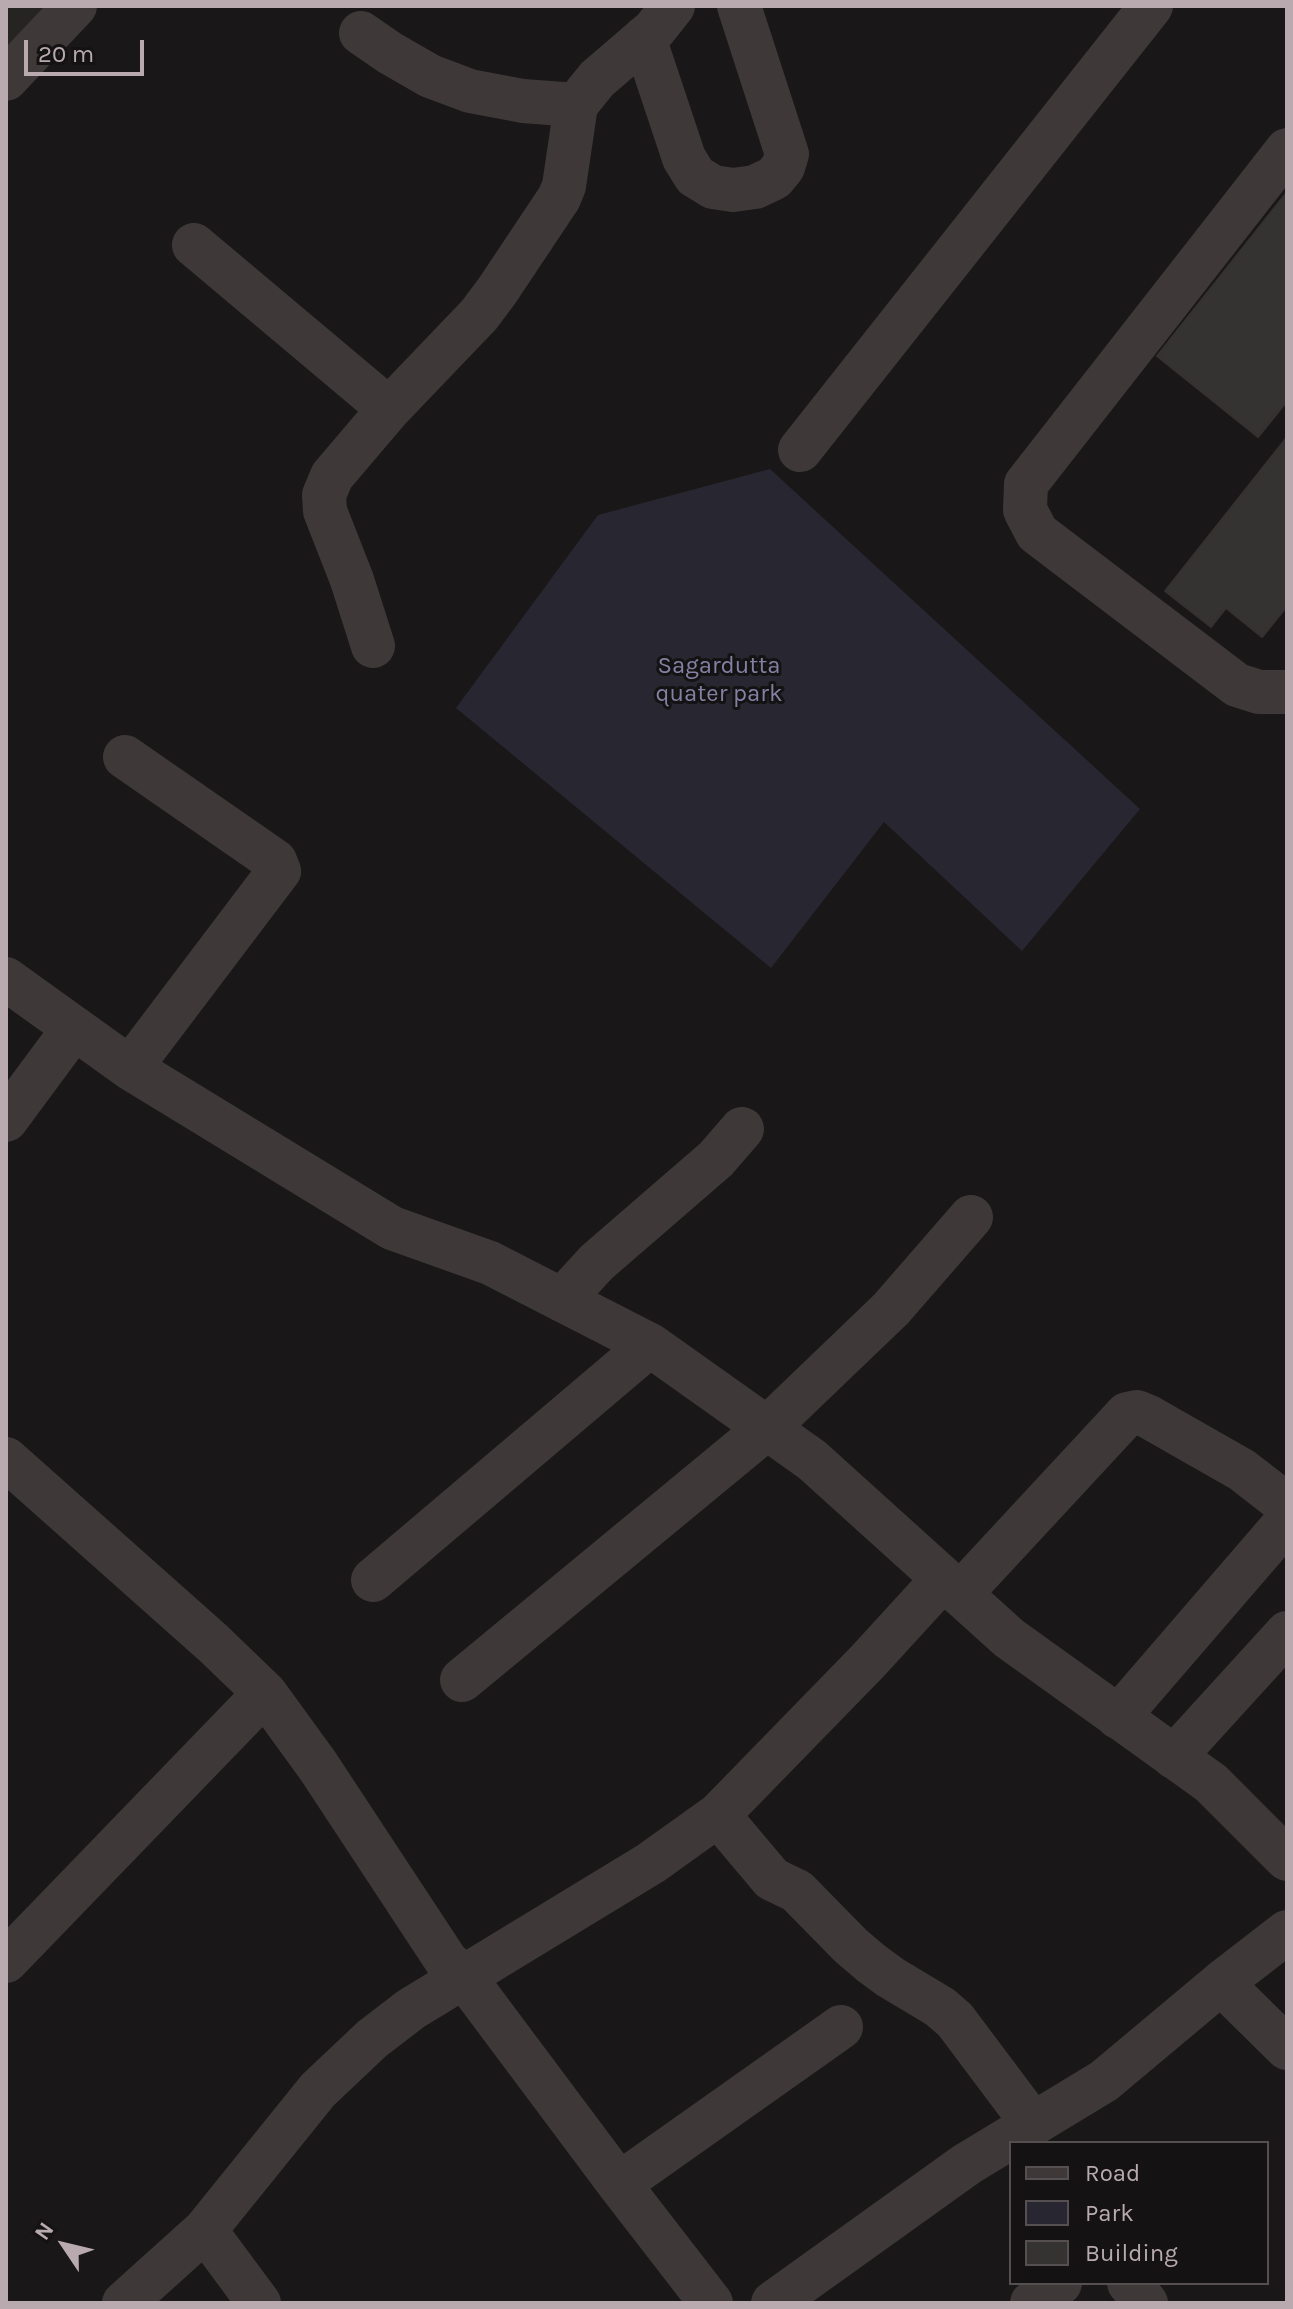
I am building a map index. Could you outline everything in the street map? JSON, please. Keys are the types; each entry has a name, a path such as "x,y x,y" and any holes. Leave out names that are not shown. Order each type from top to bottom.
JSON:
{"street":[{"path":"6,79 75,6"},
{"path":"373,646 325,511 324,495 332,476 389,409 479,315 556,204 564,186 576,105 597,79 666,17 673,6"},
{"path":"644,38 684,158 695,176 713,187 733,190 755,187 774,178 783,167 787,154 739,6"},
{"path":"800,450 1151,6"},
{"path":"361,33 430,76 470,91 523,101 576,105"},
{"path":"1287,150 1026,484 1025,510 1037,533 1237,685 1259,692 1287,692"},
{"path":"194,245 389,409"},
{"path":"125,757 275,861 279,871 130,1068"},
{"path":"6,979 130,1068 392,1228 490,1263 650,1345 812,1460 1009,1638 1211,1783 1287,1859"},
{"path":"6,1120 74,1028"},
{"path":"562,1300 597,1262 716,1159 742,1129"},
{"path":"462,1680 767,1428 891,1309 971,1217"},
{"path":"373,1580 650,1345"},
{"path":"124,2303 205,2230 318,2090 372,2039 411,2009 651,1863 718,1815 868,1661 951,1586 1127,1414 1137,1412 1149,1417 1242,1470 1287,1505"},
{"path":"6,1459 265,1693 318,1766 447,1962 465,1978 711,2303"},
{"path":"1118,1717 1287,1521"},
{"path":"1174,1757 1287,1633"},
{"path":"6,1961 265,1693"},
{"path":"718,1815 772,1879 797,1891 871,1963 955,2020 1018,2135"},
{"path":"773,2303 967,2164 1104,2081 1287,1932"},
{"path":"1221,1983 1287,2048"},
{"path":"619,2184 841,2027"},
{"path":"205,2230 259,2303"},
{"path":"1032,2303 1057,2285"},
{"path":"1131,2285 1146,2303"}],"shaded area":[{"path":"6,6 64,6 6,54"}],"green space":[{"name":"Sagardutta quater park","path":"770,469 1140,809 1022,951 884,822 771,968 456,708 598,515"}],"building":[{"path":"1287,192 1287,401 1258,437 1157,356"},
{"path":"1287,437 1287,606 1262,637 1226,608 1211,627 1165,591"}]}
